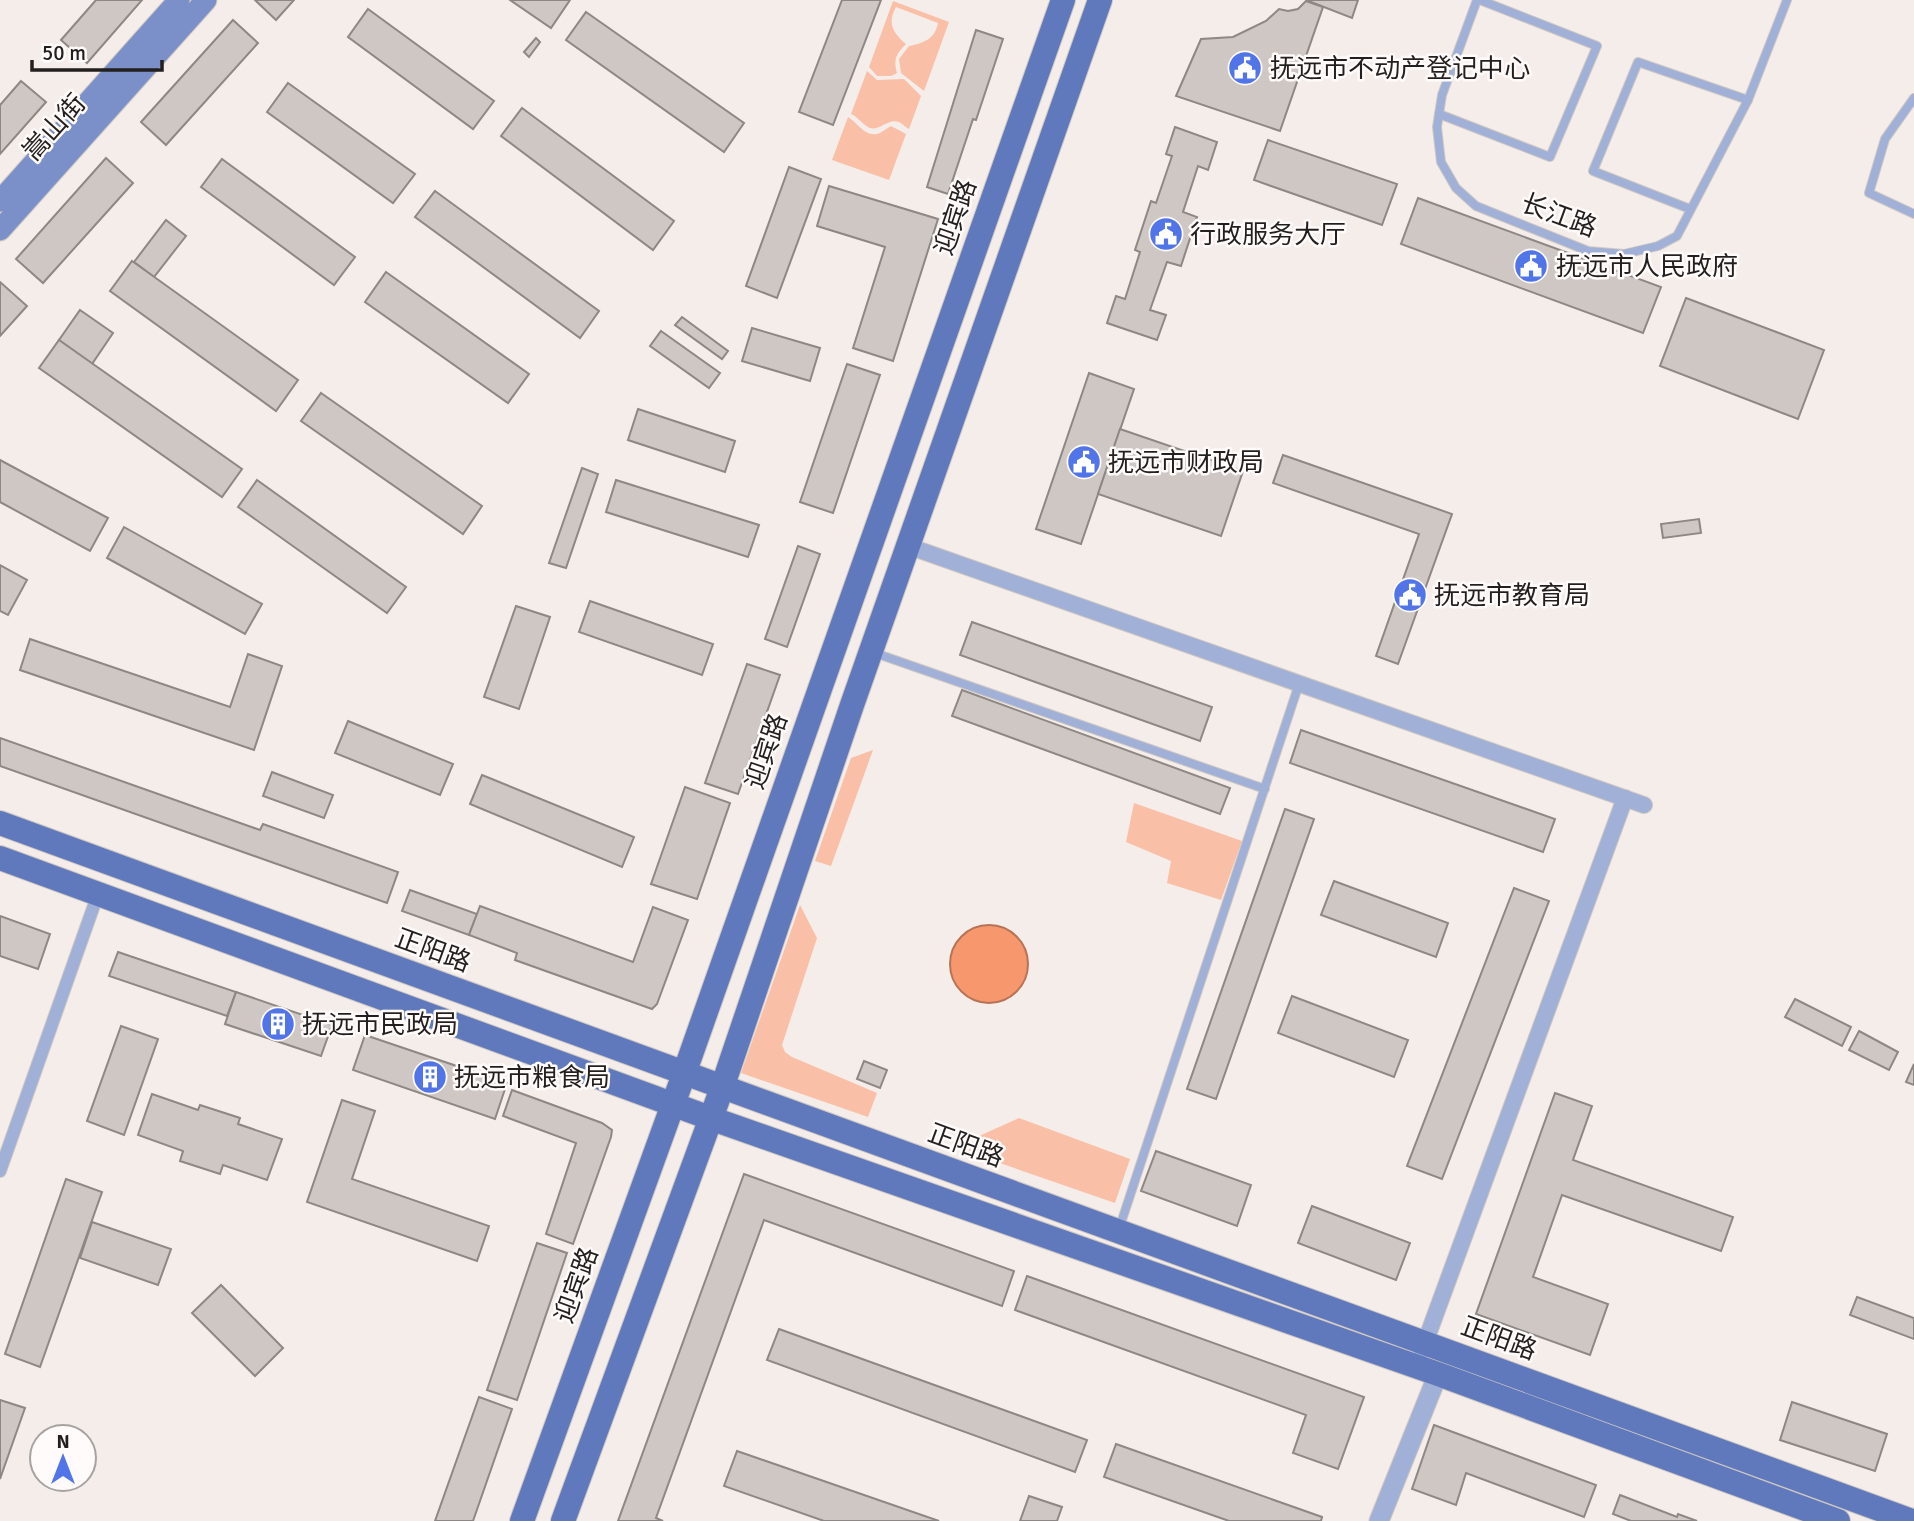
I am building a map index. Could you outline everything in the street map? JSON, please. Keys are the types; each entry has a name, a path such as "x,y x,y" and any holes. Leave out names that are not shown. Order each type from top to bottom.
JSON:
{"main road":[{"name":"嵩山街","path":"0,201 179,0"},
{"name":"嵩山街","path":"0,230 206,0"},
{"name":"迎宾路","path":"522,1521 684,1074 1063,0"},
{"path":"563,1521 722,1087 871,651 1100,0"},
{"name":"正阳路","path":"0,823 1912,1521"},
{"name":"正阳路","path":"0,858 710,1118 1427,1370 1838,1521"}],"street":[{"path":"908,546 1644,805"},
{"path":"1379,1521 1427,1370 1425,1342 1625,798"},
{"path":"0,1171 98,894"}],"lane":[{"name":"长江路","path":"1479,0 1442,94 1437,127 1441,162 1456,188 1476,206 1588,251 1624,254 1658,246 1677,236 1748,100 1787,0"},
{"path":"1439,114 1550,157 1597,46 1479,0"},
{"path":"1690,209 1593,171 1638,62 1748,100"},
{"path":"1914,98 1885,139 1869,192 1914,214"},
{"path":"871,651 1265,789"},
{"path":"1118,1232 1299,684"}],"shaded area":[{"path":"893,1 949,22 924,91 901,73 899,59 909,46 931,37 938,23 896,7 892,18 893,27 906,44 896,57 897,73 877,76 869,67"},
{"path":"867,71 877,80 904,79 921,96 909,129 895,121 870,128 851,114"},
{"path":"848,117 870,134 880,133 891,126 906,134 889,180 832,160"},
{"path":"873,750 831,866 815,861 851,758"},
{"path":"1134,803 1242,841 1221,900 1167,883 1171,861 1126,842"},
{"path":"800,905 817,938 782,1045 785,1052 792,1057 877,1093 868,1117 741,1073"},
{"path":"989,925 1004,928 1017,936 1025,949 1028,964 1025,979 1017,992 1004,1000 989,1003 974,1000 961,992 953,979 950,964 953,949 961,936 974,928"},
{"path":"1019,1118 1130,1159 1115,1203 968,1152 977,1137"}],"building":[{"path":"96,0 142,0 87,63 61,40"},
{"path":"255,0 294,0 276,20"},
{"path":"510,0 570,0 551,28"},
{"path":"842,0 881,0 833,125 799,112"},
{"path":"1306,0 1358,0 1352,18"},
{"name":"抚远市不动产登记中心","path":"1306,1 1323,7 1280,131 1176,96 1201,39 1233,37 1266,21 1279,9 1298,9"},
{"path":"368,9 494,101 473,129 348,37"},
{"path":"586,12 744,123 724,152 566,40"},
{"path":"233,20 258,43 166,145 141,122"},
{"path":"976,30 1003,39 948,194 927,187"},
{"path":"536,38 540,42 529,57 524,52"},
{"path":"21,81 46,102 0,154 0,105"},
{"path":"288,83 415,174 393,203 267,112"},
{"path":"522,108 674,221 653,250 501,136"},
{"name":"行政服务大厅","path":"1175,127 1217,142 1208,170 1198,166 1183,212 1197,217 1181,266 1167,262 1150,310 1166,315 1157,340 1107,323 1116,296 1125,299 1140,252 1135,250 1151,201 1156,203 1172,156 1166,154"},
{"path":"1268,140 1397,184 1382,225 1254,180"},
{"path":"106,158 133,183 43,283 16,259"},
{"path":"222,159 355,257 334,285 201,187"},
{"path":"789,167 821,179 777,298 746,286"},
{"path":"829,186 938,219 893,361 853,348 885,247 817,226"},
{"path":"435,191 599,311 580,338 415,217"},
{"name":"抚远市人民政府","path":"1418,198 1661,287 1643,333 1401,244"},
{"path":"166,220 186,236 154,277 134,262"},
{"path":"132,261 298,380 276,411 110,291"},
{"path":"386,272 529,374 508,403 365,302"},
{"path":"0,282 27,306 0,336"},
{"path":"1686,298 1824,350 1798,419 1660,366"},
{"path":"80,310 113,333 92,364 59,340"},
{"path":"682,317 728,351 722,359 675,325"},
{"path":"752,328 820,348 810,381 742,361"},
{"path":"661,331 720,373 709,388 650,346"},
{"path":"59,340 242,469 222,497 39,368"},
{"path":"847,364 880,375 833,513 800,502"},
{"name":"抚远市财政局","path":"1089,373 1134,389 1081,544 1036,529"},
{"path":"321,393 482,506 463,534 301,421"},
{"path":"638,409 735,441 725,472 628,440"},
{"path":"1120,429 1243,471 1221,536 1098,494"},
{"name":"抚远市教育局","path":"1283,455 1452,514 1398,664 1376,656 1419,534 1273,483"},
{"path":"0,460 108,518 90,551 0,502"},
{"path":"582,468 598,474 566,568 549,563"},
{"path":"257,480 406,587 387,613 238,507"},
{"path":"616,480 759,525 748,557 606,512"},
{"path":"1699,519 1701,533 1663,538 1661,524"},
{"path":"124,527 262,604 245,634 107,558"},
{"path":"798,546 820,554 787,647 765,639"},
{"path":"0,565 27,580 8,615 0,611"},
{"path":"590,601 713,644 702,675 579,632"},
{"path":"516,606 550,617 519,709 484,697"},
{"path":"972,622 1212,707 1200,741 960,655"},
{"path":"30,639 230,707 248,654 282,666 254,750 20,670"},
{"path":"747,664 780,675 738,794 705,783"},
{"path":"962,690 1230,788 1220,814 952,716"},
{"path":"348,721 453,764 440,795 335,753"},
{"path":"1301,730 1555,819 1543,852 1290,763"},
{"path":"0,738 260,830 263,824 398,872 387,903 0,766"},
{"path":"272,772 333,795 324,818 263,796"},
{"path":"482,775 634,837 622,867 470,804"},
{"path":"685,787 730,803 697,899 651,884"},
{"path":"1285,809 1314,819 1216,1099 1187,1089"},
{"path":"1334,881 1448,923 1436,957 1321,915"},
{"path":"1514,888 1549,901 1442,1179 1407,1166"},
{"path":"410,890 477,914 469,935 402,911"},
{"path":"480,906 633,962 653,907 688,920 657,1004 652,1009 515,960 517,953 469,935"},
{"path":"0,916 50,934 38,969 0,956"},
{"path":"118,952 236,992 227,1016 109,976"},
{"name":"抚远市民政局","path":"236,992 332,1025 321,1056 225,1024"},
{"path":"1292,996 1408,1040 1394,1077 1278,1033"},
{"path":"1795,999 1851,1027 1842,1046 1785,1017"},
{"path":"121,1026 158,1039 124,1135 87,1121"},
{"path":"1859,1031 1898,1052 1889,1070 1849,1050"},
{"name":"抚远市粮食局","path":"365,1035 507,1083 495,1119 353,1070"},
{"path":"864,1061 887,1070 880,1088 857,1079"},
{"path":"1914,1064 1914,1085 1906,1082"},
{"path":"512,1090 602,1123 612,1130 573,1244 546,1234 576,1143 503,1116"},
{"path":"1555,1093 1592,1106 1573,1160 1733,1217 1721,1251 1562,1195 1533,1277 1608,1304 1590,1355 1476,1314"},
{"path":"152,1094 198,1110 200,1105 240,1118 238,1124 282,1139 267,1180 223,1165 220,1174 180,1161 183,1151 138,1135"},
{"path":"342,1100 375,1111 352,1179 489,1226 477,1261 307,1202"},
{"path":"1156,1151 1251,1185 1237,1226 1141,1191"},
{"path":"744,1174 1014,1271 1002,1306 764,1220 656,1518 663,1521 618,1521"},
{"path":"66,1179 102,1192 40,1367 5,1354"},
{"path":"1312,1206 1410,1243 1396,1280 1298,1243"},
{"path":"92,1222 171,1249 158,1285 80,1258"},
{"path":"537,1243 567,1253 517,1400 487,1390"},
{"path":"1027,1276 1364,1397 1338,1469 1293,1453 1306,1415 1015,1310"},
{"path":"221,1285 283,1348 255,1376 192,1313"},
{"path":"1857,1297 1914,1318 1914,1339 1850,1315"},
{"path":"779,1329 1087,1440 1075,1472 767,1360"},
{"path":"479,1397 512,1409 473,1521 435,1521"},
{"path":"0,1400 25,1408 0,1479"},
{"path":"1792,1402 1887,1434 1875,1471 1780,1440"},
{"path":"1434,1425 1596,1485 1584,1517 1466,1473 1456,1505 1412,1489"},
{"path":"1116,1444 1322,1517 1321,1521 1229,1521 1104,1477"},
{"path":"737,1451 939,1521 824,1521 724,1486"},
{"path":"1620,1495 1677,1517 1678,1514 1697,1521 1631,1521 1613,1514"},
{"path":"1029,1496 1062,1507 1057,1521 1020,1521"}],"place":[{"name":"抚远市不动产登记中心","path":"1245,68"},
{"name":"行政服务大厅","path":"1166,234"},
{"name":"抚远市人民政府","path":"1531,266"},
{"name":"抚远市财政局","path":"1084,462"},
{"name":"抚远市教育局","path":"1410,595"},
{"name":"抚远市民政局","path":"278,1024"},
{"name":"抚远市粮食局","path":"430,1077"}]}
